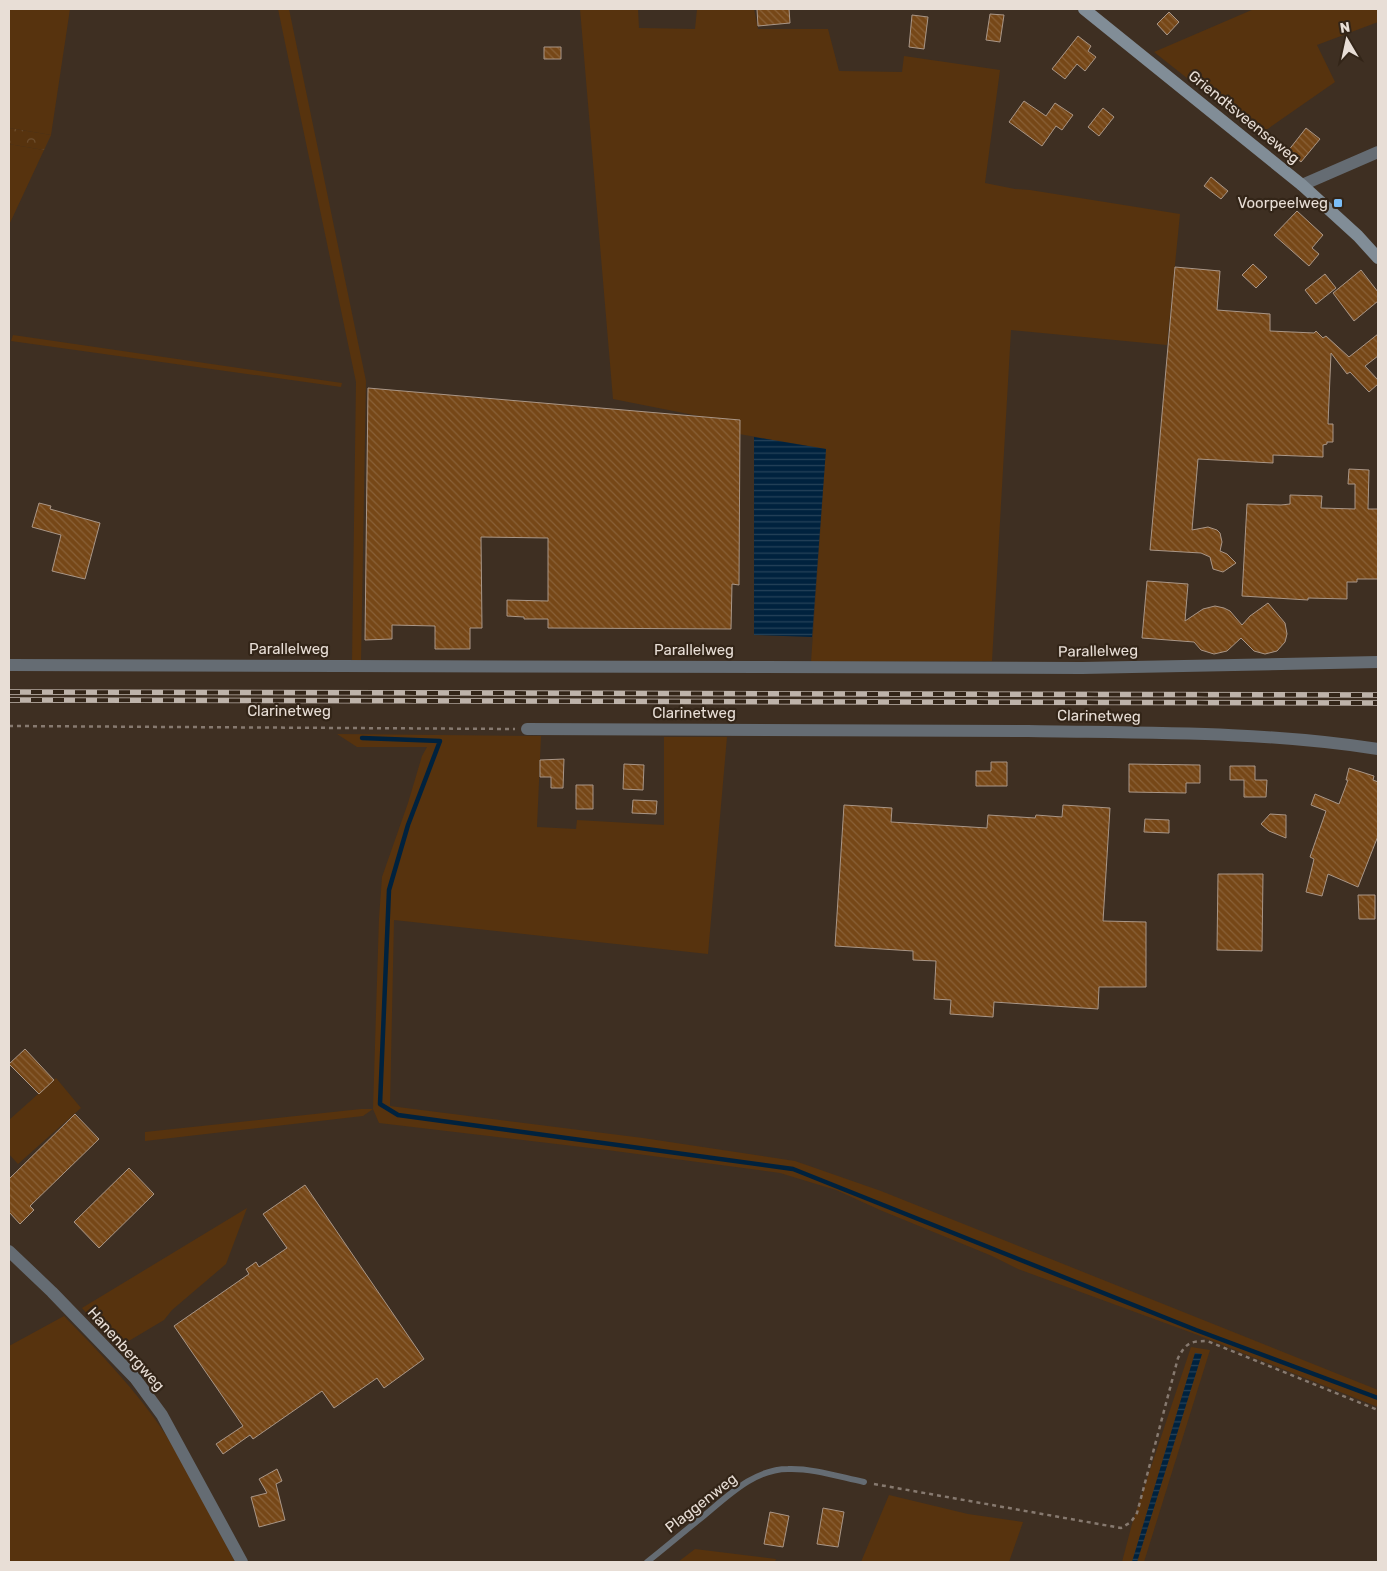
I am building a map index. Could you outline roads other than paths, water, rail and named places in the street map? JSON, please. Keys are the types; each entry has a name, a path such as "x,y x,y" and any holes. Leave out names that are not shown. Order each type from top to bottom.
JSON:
{"street":[{"name":"Griendtsveenseweg","path":"1084,9 1302,185 1358,236 1378,258"},
{"path":"1302,185 1378,152"},
{"name":"Parallelweg","path":"9,665 1082,668 1378,662"},
{"name":"Clarinetweg","path":"527,729 1184,733 1262,735 1335,742 1378,750"},
{"name":"Hanenbergweg","path":"9,1251 52,1292 135,1378 162,1415 242,1562"}],"lane":[{"name":"Plaggenweg","path":"647,1562 734,1491 753,1479 771,1471 803,1470 864,1482"}],"water":[{"path":"754,437 826,449 812,637 754,635"},
{"path":"1195,1353 1202,1354 1137,1562 1132,1562"}],"waterway":[{"path":"362,738 440,741 408,825 389,890 380,1104 398,1115 793,1169 1196,1330 1378,1398"}],"railway":[{"path":"9,692 1378,695"},
{"path":"9,700 1378,703"}],"place":[{"name":"Voorpeelweg","path":"1338,203"}]}
